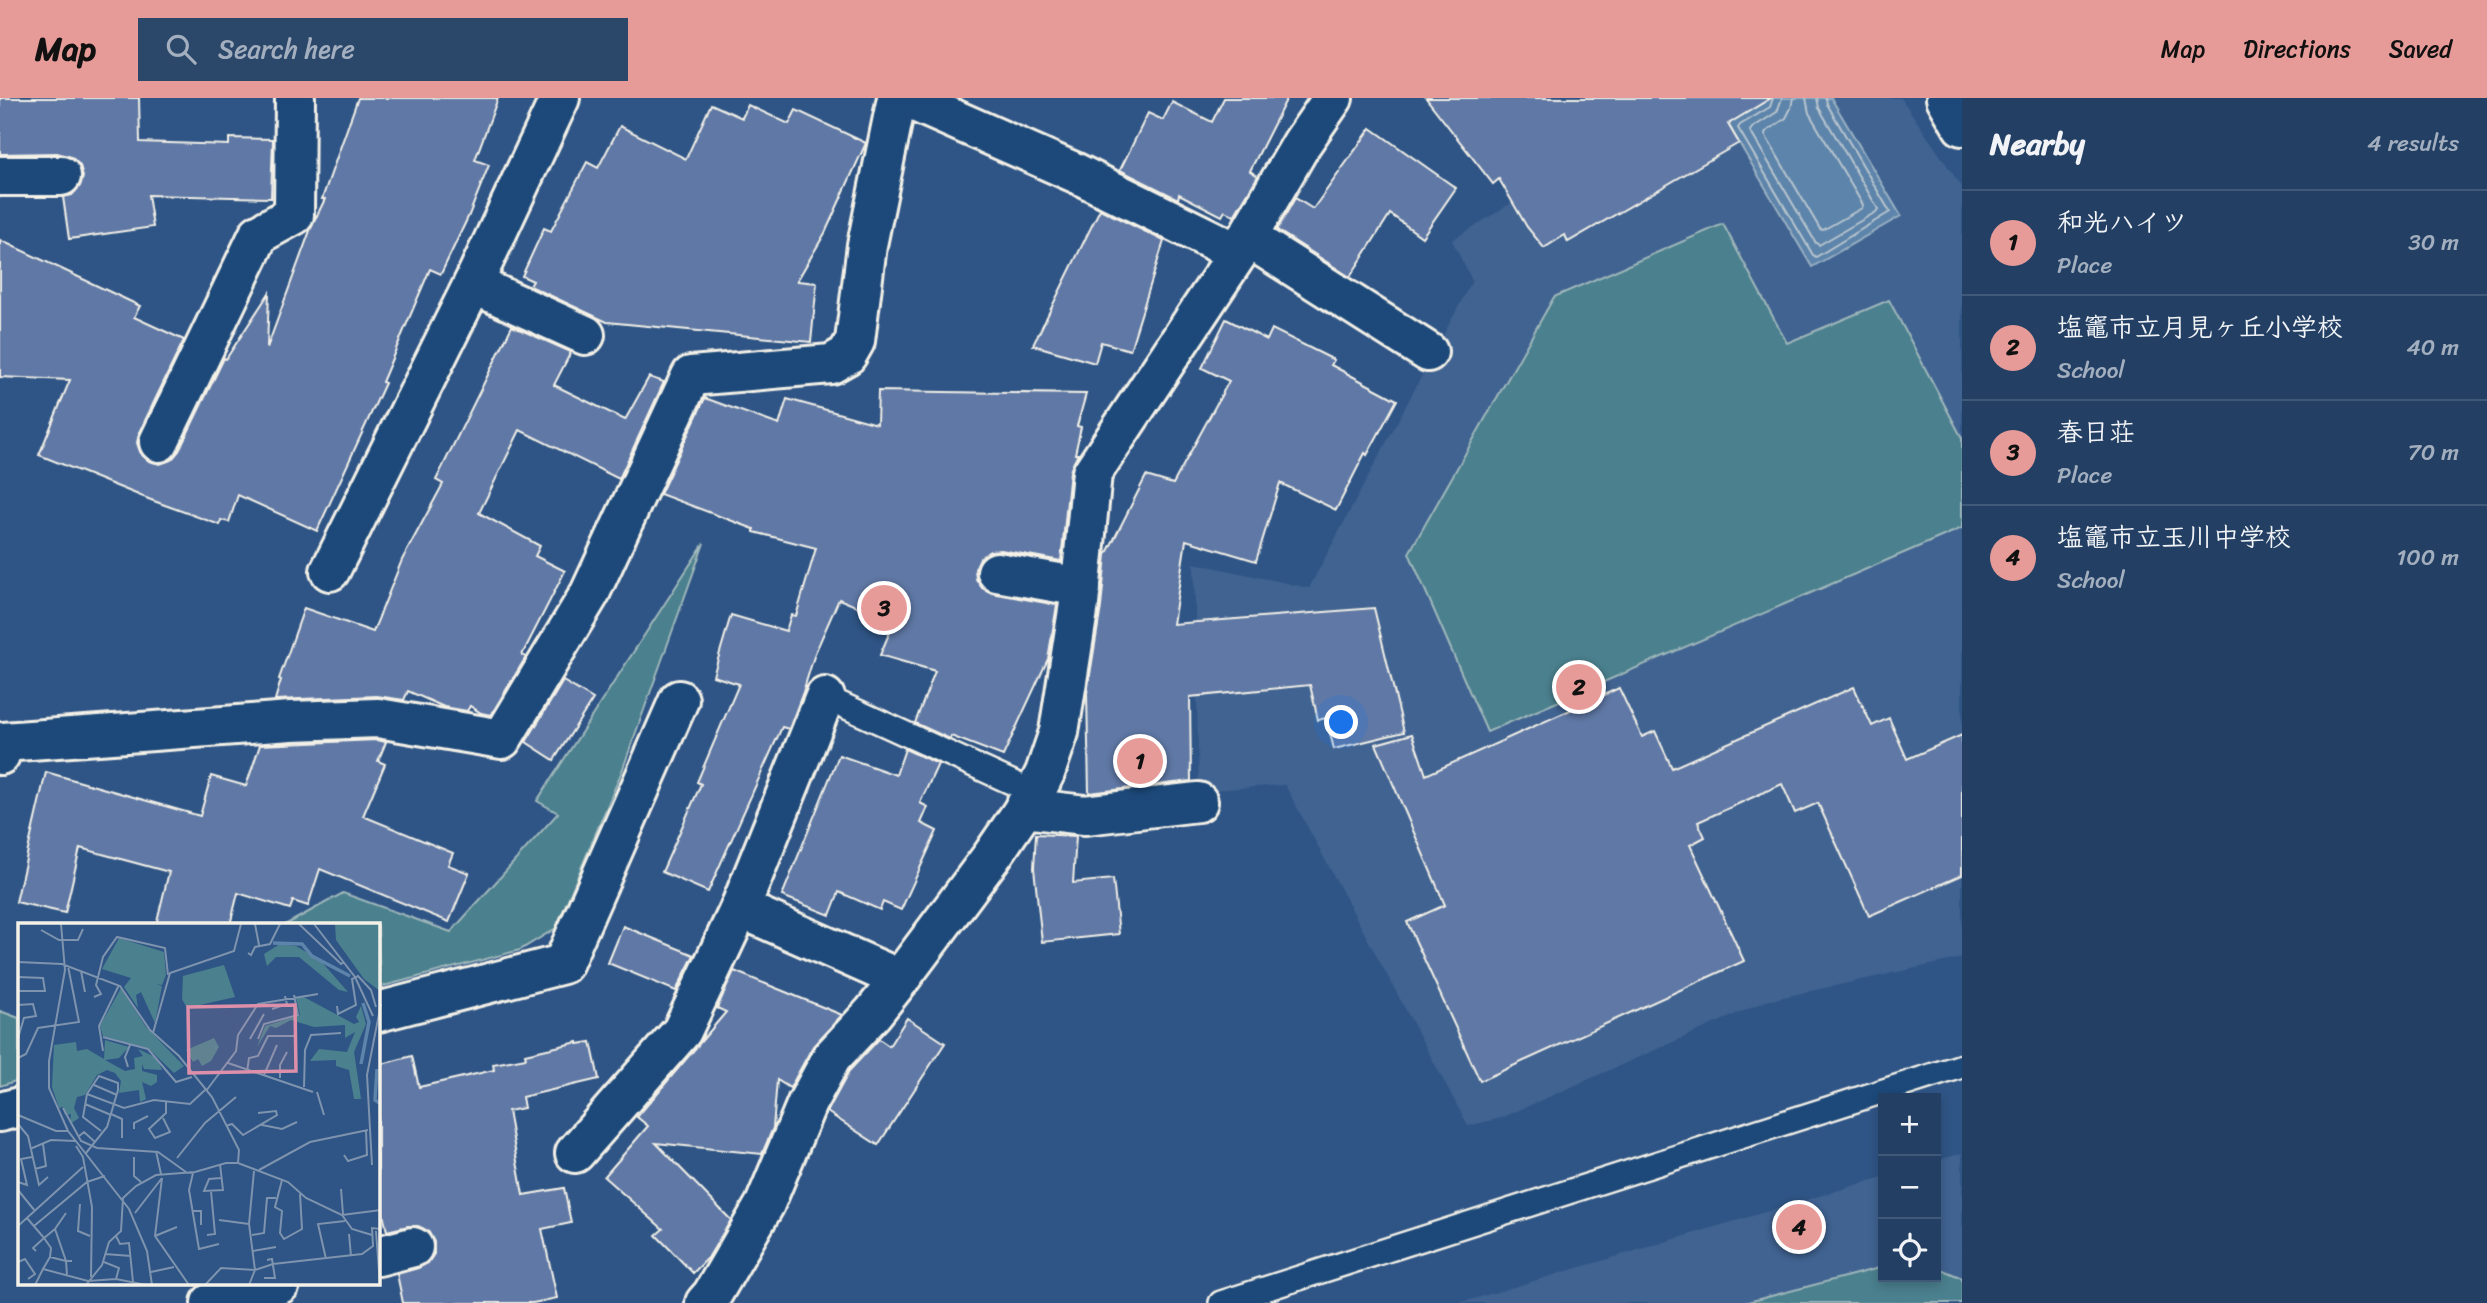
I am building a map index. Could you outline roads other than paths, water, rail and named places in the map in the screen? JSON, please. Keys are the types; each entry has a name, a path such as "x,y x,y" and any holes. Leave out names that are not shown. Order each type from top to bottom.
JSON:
{"street":[{"path":"159,442 259,234 294,215 295,98"},
{"path":"330,571 473,284 560,98"},
{"path":"0,755 3,742 291,720 378,718 502,739 590,593 691,376 831,364 847,355 855,341 867,245 897,98"},
{"path":"906,98 1243,245 1428,352"},
{"path":"705,1303 765,1204 807,1103 832,1057 901,979 992,856 1045,773 1059,732 1081,587 1092,473 1243,245 1302,143 1333,98"},
{"path":"1946,98 1962,126"},
{"path":"0,176 61,176"},
{"path":"473,284 585,335"},
{"path":"997,572 1081,587"},
{"path":"575,1153 682,1031 740,908 825,697"},
{"path":"380,1011 563,964 679,700"},
{"path":"1030,800 1085,815 1198,802"},
{"path":"740,908 901,979"},
{"path":"0,1112 18,1107"},
{"path":"211,1303 273,1286"}],"lane":[{"path":"825,697 1030,800"},
{"path":"1222,1303 1962,1066"}],"water":[{"path":"1771,98 1831,98 1901,216 1812,267 1728,124"}],"place":[{"name":"春日荘","path":"884,608"},
{"name":"塩竈市立月見ヶ丘小学校","path":"1579,687"},
{"name":"和光ハイツ","path":"1140,761"},
{"name":"塩竈市立玉川中学校","path":"1799,1227"}]}
